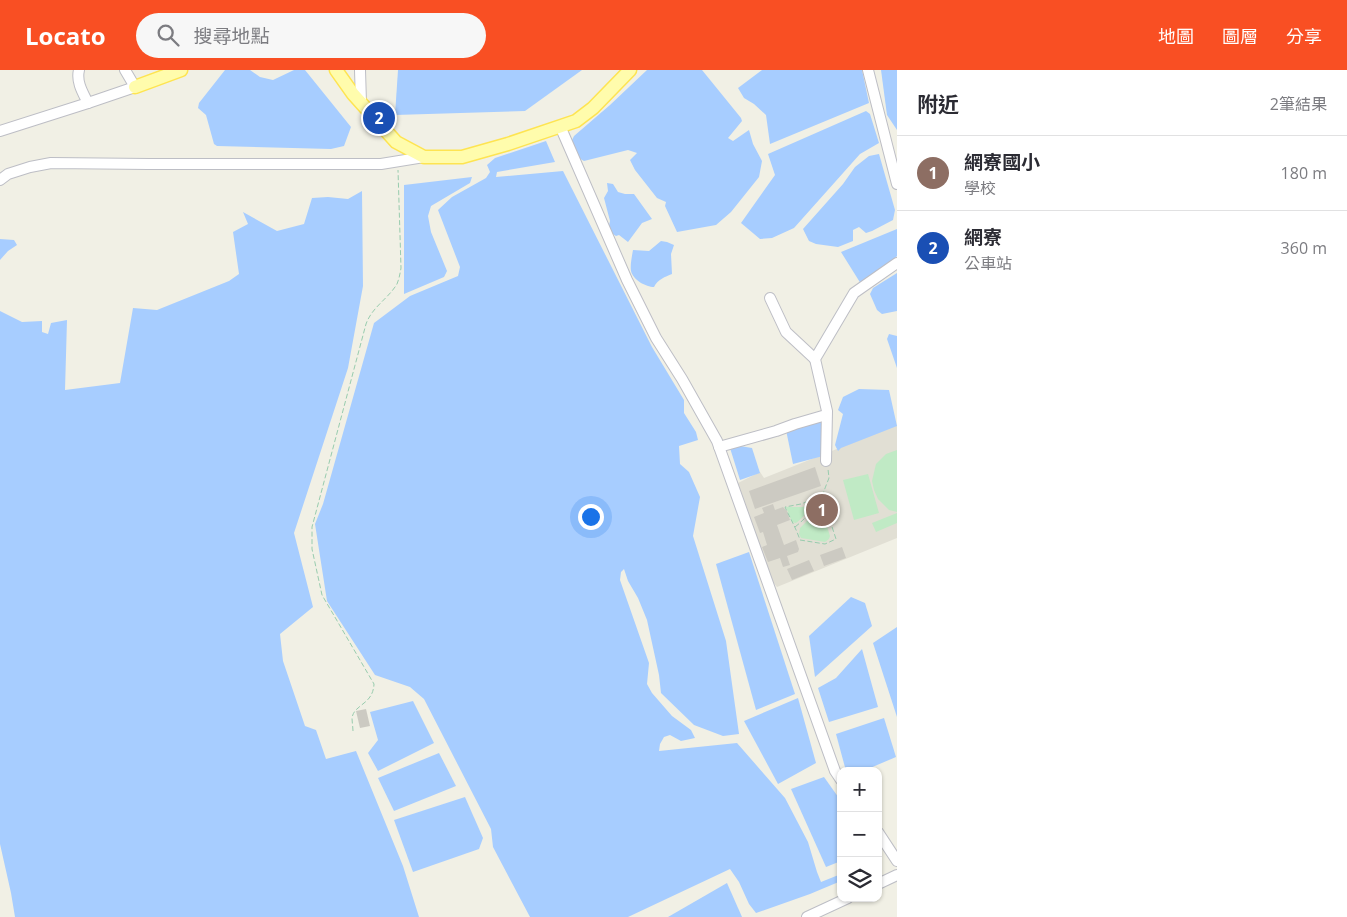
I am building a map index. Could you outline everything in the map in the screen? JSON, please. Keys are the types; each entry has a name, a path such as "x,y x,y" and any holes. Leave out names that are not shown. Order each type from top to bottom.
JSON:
{"main road":[{"path":"135,87 181,70"},
{"path":"336,70 396,142 424,157 462,157 576,121 593,108 630,70"}],"street":[{"path":"79,70 77,76 81,90 88,103"},
{"path":"0,131 135,87 125,70"},
{"path":"360,70 361,102"},
{"path":"868,70 897,184"},
{"path":"560,126 631,288 656,338 682,378 717,440 837,774"},
{"path":"0,180 8,174 22,169 51,163 371,164 424,157"},
{"path":"814,358 854,293 897,263"},
{"path":"770,298 786,332 814,358 826,415 826,461"},
{"path":"719,447 826,415"},
{"path":"882,838 897,861"},
{"path":"882,882 897,875"},
{"path":"808,917 840,902"}],"path":[{"path":"353,731 352,717 354,711 370,698 374,692 374,684 322,596 312,549 312,528 366,324 369,316 398,282 401,268 397,162"},
{"path":"822,496 801,504 785,506 800,540 825,544 836,539 822,496 829,478 826,461"},
{"path":"795,527 805,519 811,508 811,500"}],"shaded area":[{"path":"897,425 897,538 777,587 769,577 738,483 760,472 764,478"}],"green space":[{"path":"897,450 897,512 889,510 878,499 872,481 876,464 886,454"},
{"path":"868,474 879,513 854,520 843,480"},
{"path":"819,502 830,536 825,542 801,538 799,534 800,528 812,513 815,503"},
{"path":"808,503 803,516 796,523 792,522 786,507 803,507"},
{"path":"897,513 897,523 876,532 872,523"}],"water":[{"path":"225,70 250,70 260,77 273,80 294,70 305,70 351,127 344,146 331,149 217,146 214,144 206,115 198,108 199,103"},
{"path":"398,70 582,70 525,111 395,115"},
{"path":"647,70 702,70 741,118 742,121 728,138 733,141 749,130 753,144 762,161 759,177 731,212 716,225 677,232 665,206 666,202 657,198 635,170 630,160 637,153 628,150 584,161 577,157 570,144 574,136"},
{"path":"762,70 862,70 869,103 770,144 766,115 744,98 738,88"},
{"path":"881,70 897,70 897,130 887,115"},
{"path":"866,111 870,114 879,143 860,154 794,228 772,238 760,239 741,223 775,175 768,154"},
{"path":"546,141 555,162 497,172 496,177 563,171 652,347 684,400 684,413 696,432 698,440 679,446 680,464 689,472 700,497 693,536 726,641 739,734 723,736 694,725 661,693 647,620 624,569 621,572 620,580 649,663 647,684 652,693 672,716 691,730 695,738 681,741 670,735 664,737 659,751 737,743 785,798 808,842 821,882 837,876 837,883 756,913 730,869 628,917 530,917 493,847 491,829 424,699 410,687 375,675 327,601 315,524 323,504 374,323 410,296 458,276 460,267 438,210 452,197 486,178 490,172 487,165 495,158"},
{"path":"879,154 895,210 893,220 866,233 859,227 853,230 853,241 838,247 816,244 809,241 803,229 843,184 855,167 869,156"},
{"path":"472,177 470,183 431,206 428,216 431,232 447,271 444,277 404,294 404,185"},
{"path":"607,183 613,184 618,192 634,194 652,219 642,223 628,242 619,235 616,236 608,231 610,221 604,198 608,191"},
{"path":"362,191 363,286 348,368 294,533 313,607 280,634 283,661 305,726 316,730 326,759 356,751 403,866 419,917 15,917 0,844 0,311 22,322 42,321 42,332 48,334 51,323 67,320 65,390 120,383 133,308 157,310 229,281 239,274 233,232 248,224 243,212 277,231 304,224 312,198 348,199"},
{"path":"897,229 897,256 887,266 861,284 841,252"},
{"path":"0,239 14,240 17,245 0,260"},
{"path":"661,241 674,245 671,254 672,274 664,277 654,287 647,286 637,280 632,274 633,250 649,251"},
{"path":"897,273 897,311 882,314 877,310 870,294 873,288"},
{"path":"889,334 897,336 897,368 887,339"},
{"path":"859,389 889,390 897,426 841,448 838,451 835,445 843,414 838,410 843,397"},
{"path":"823,420 823,456 793,464 786,430"},
{"path":"740,446 752,448 760,473 740,480 730,448"},
{"path":"749,552 795,694 756,710 716,564"},
{"path":"851,597 865,603 872,626 815,677 809,636"},
{"path":"897,627 897,717 873,643"},
{"path":"862,649 878,707 829,722 818,688 836,678"},
{"path":"798,698 816,763 778,784 744,721"},
{"path":"413,701 434,743 378,771 368,753 378,740 370,712"},
{"path":"884,718 896,757 872,767 845,767 836,734"},
{"path":"439,753 456,786 394,811 378,778"},
{"path":"824,777 837,795 837,863 826,867 791,789"},
{"path":"465,797 483,838 479,849 413,872 394,820"},
{"path":"727,883 742,917 668,917"}],"building":[{"path":"815,467 821,486 755,509 749,491"},
{"path":"773,504 775,510 783,507 787,511 790,520 777,525 784,545 796,540 799,549 798,552 787,556 790,565 783,567 780,558 768,562 762,547 767,545 763,532 760,533 754,517 764,513 762,508"},
{"path":"842,547 846,558 824,566 820,555"},
{"path":"809,560 814,571 792,580 787,569"},
{"path":"366,709 370,726 360,728 356,711"}],"place":[{"name":"網寮","path":"379,118"},
{"name":"網寮國小","path":"822,510"}]}
